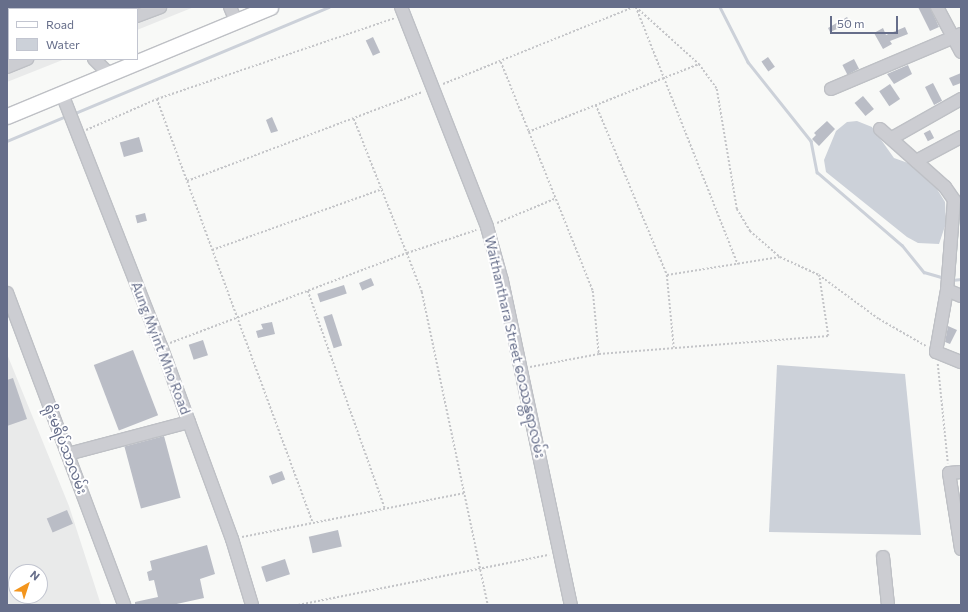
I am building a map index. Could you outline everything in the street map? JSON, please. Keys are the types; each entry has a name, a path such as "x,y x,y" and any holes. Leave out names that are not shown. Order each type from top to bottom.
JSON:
{"main road":[{"path":"7,116 270,7"}],"street":[{"path":"138,16 160,7"},
{"path":"230,7 236,21"},
{"path":"937,7 957,36 961,52"},
{"name":"Waithanthara Street ဝေဿန္တရာလမ်း","path":"402,11 487,227 522,368 572,605"},
{"path":"831,89 957,36"},
{"path":"7,67 24,60"},
{"path":"95,60 109,74"},
{"name":"Aung Myint Mho Road","path":"62,94 161,346 232,538 252,605"},
{"path":"892,138 961,99"},
{"path":"880,129 892,138 945,187 954,200 947,290 936,352 961,362"},
{"path":"916,161 961,137"},
{"path":"947,290 961,296"},
{"name":"ရိုးမရိပ်သာလမ်း","path":"7,293 124,605"},
{"path":"68,454 189,422"},
{"path":"955,472 961,549"},
{"path":"883,557 888,605"}],"path":[{"path":"187,181 354,119 433,87 501,62 635,7"},
{"path":"635,7 699,64 717,89 737,209 750,231 780,257 819,275 880,319 936,352 955,472"},
{"path":"635,7 738,264"},
{"path":"77,134 156,99 402,11"},
{"path":"501,62 554,199 593,291 599,354"},
{"path":"528,132 699,64"},
{"path":"156,99 313,522"},
{"path":"596,105 667,275 674,348"},
{"path":"354,119 422,292 482,569 488,605"},
{"path":"212,250 382,189"},
{"path":"161,346 406,254 487,227 554,199"},
{"path":"667,275 780,257"},
{"path":"522,368 599,354 828,336 819,275"},
{"path":"308,291 384,509"},
{"path":"232,538 465,493"},
{"path":"298,605 562,552"}],"shaded area":[{"path":"7,7 194,7 138,30 138,8 8,8 8,60 62,60 7,82"},
{"path":"7,354 69,506 101,605 7,605"}],"water":[{"path":"857,121 872,127 894,158 908,163 937,189 945,202 946,223 939,244 918,243 907,237 826,172 824,160 836,131 847,122"},
{"path":"777,365 905,374 921,535 769,532"}],"building":[{"path":"918,7 930,7 939,27 930,31"},
{"path":"847,17 851,23 830,32 828,28"},
{"path":"905,27 908,34 890,41 892,44 883,49 874,33 883,28 886,35"},
{"path":"373,37 380,52 373,56 366,40"},
{"path":"768,57 775,67 768,71 761,62"},
{"path":"854,59 859,69 847,75 842,65"},
{"path":"908,65 912,74 894,84 887,74"},
{"path":"961,73 961,83 953,86 949,78"},
{"path":"933,83 942,101 934,105 925,87"},
{"path":"890,84 900,99 889,106 879,91"},
{"path":"863,96 874,109 866,116 855,103"},
{"path":"272,117 278,131 271,133 266,120"},
{"path":"827,121 835,129 819,146 812,139 816,135 814,133"},
{"path":"930,130 934,138 928,141 924,133"},
{"path":"139,137 143,151 124,157 120,143"},
{"path":"145,213 147,221 137,223 135,215"},
{"path":"371,278 374,285 362,290 359,283"},
{"path":"344,285 347,294 320,302 317,294"},
{"path":"332,314 342,345 334,348 323,317"},
{"path":"272,322 275,334 258,338 256,331 263,329 261,324"},
{"path":"948,326 957,330 950,344 945,342"},
{"path":"203,340 208,355 194,360 189,345"},
{"path":"133,350 158,415 119,430 94,365"},
{"path":"13,378 27,419 7,426 7,380"},
{"path":"164,436 181,498 141,508 124,447"},
{"path":"282,471 285,479 272,484 269,476"},
{"path":"67,510 73,524 53,532 47,519"},
{"path":"338,530 342,547 313,553 309,537"},
{"path":"207,545 215,574 200,579 204,598 172,605 135,605 135,602 158,597 154,580 149,581 147,572 152,570 150,561"},
{"path":"285,559 290,574 266,582 261,567"}],"waterway":[{"path":"73,114 329,7"},
{"path":"720,7 748,62 811,141 817,172 902,245 924,272 945,278"},
{"path":"7,141 66,116"},
{"path":"952,280 961,279"}]}
